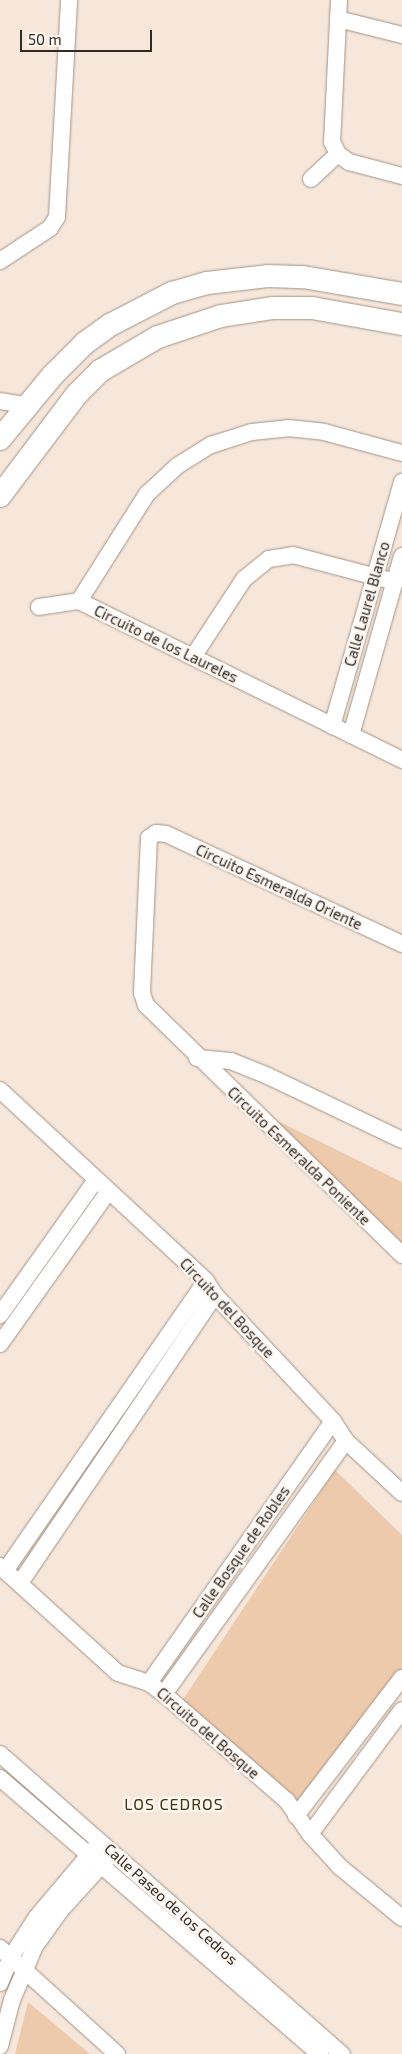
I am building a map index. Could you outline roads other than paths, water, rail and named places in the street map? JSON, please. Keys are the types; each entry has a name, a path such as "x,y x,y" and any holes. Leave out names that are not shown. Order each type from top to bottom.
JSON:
{"street":[{"path":"0,261 50,228 57,217 69,0"},
{"path":"339,0 332,142 338,154 349,162 402,176"},
{"path":"338,19 402,35"},
{"path":"311,179 338,154"},
{"path":"0,439 26,405 68,358 110,325 166,296 207,283 268,276 303,277 402,294"},
{"path":"0,496 50,426 100,371 130,351 193,323 244,311 312,308 402,324"},
{"path":"0,401 26,405 50,426"},
{"name":"Circuito de los Laureles","path":"402,453 324,432 288,428 252,432 211,445 177,466 148,494 78,601 402,760"},
{"name":"Calle Laurel Blanco","path":"332,726 402,482"},
{"path":"193,657 244,579 269,559 293,555 395,582"},
{"name":"Calle Laurel Blanco","path":"351,735 402,556"},
{"path":"39,606 78,601"},
{"name":"Circuito Esmeralda Oriente","path":"143,999 149,838 156,833 166,834 402,944"},
{"name":"Circuito Esmeralda Poniente","path":"143,999 197,1058 402,1256"},
{"path":"197,1058 231,1061 268,1076 402,1140"},
{"name":"Circuito del Bosque","path":"1,1092 211,1288 333,1421 346,1441 402,1492"},
{"path":"0,1315 96,1180"},
{"path":"1,1342 108,1192"},
{"path":"3,1569 102,1431 211,1288"},
{"path":"20,1583 116,1441 211,1288"},
{"name":"Calle Bosque de Robles","path":"149,1683 333,1421"},
{"path":"102,1431 116,1441"},
{"name":"Calle Bosque de Robles","path":"164,1694 247,1575 346,1441"},
{"path":"233,1562 247,1575"},
{"name":"Circuito del Bosque","path":"3,1569 118,1673 149,1683 164,1694 287,1801 310,1834 340,1866 402,1918"},
{"path":"296,1816 400,1684"},
{"path":"310,1834 401,1713 386,1701"},
{"name":"Calle Paseo de los Cedros","path":"0,1754 114,1851 296,2026 320,2054"},
{"name":"Calle Paseo de los Cedros","path":"0,1778 95,1860 296,2026 342,2054"},
{"path":"0,2046 25,1976 48,1927 95,1860 101,1840"},
{"path":"114,1851 95,1860 48,1902 3,1965 25,1976 117,2054"}],"district":[{"name":"LOS CEDROS","path":"174,1804"}]}
